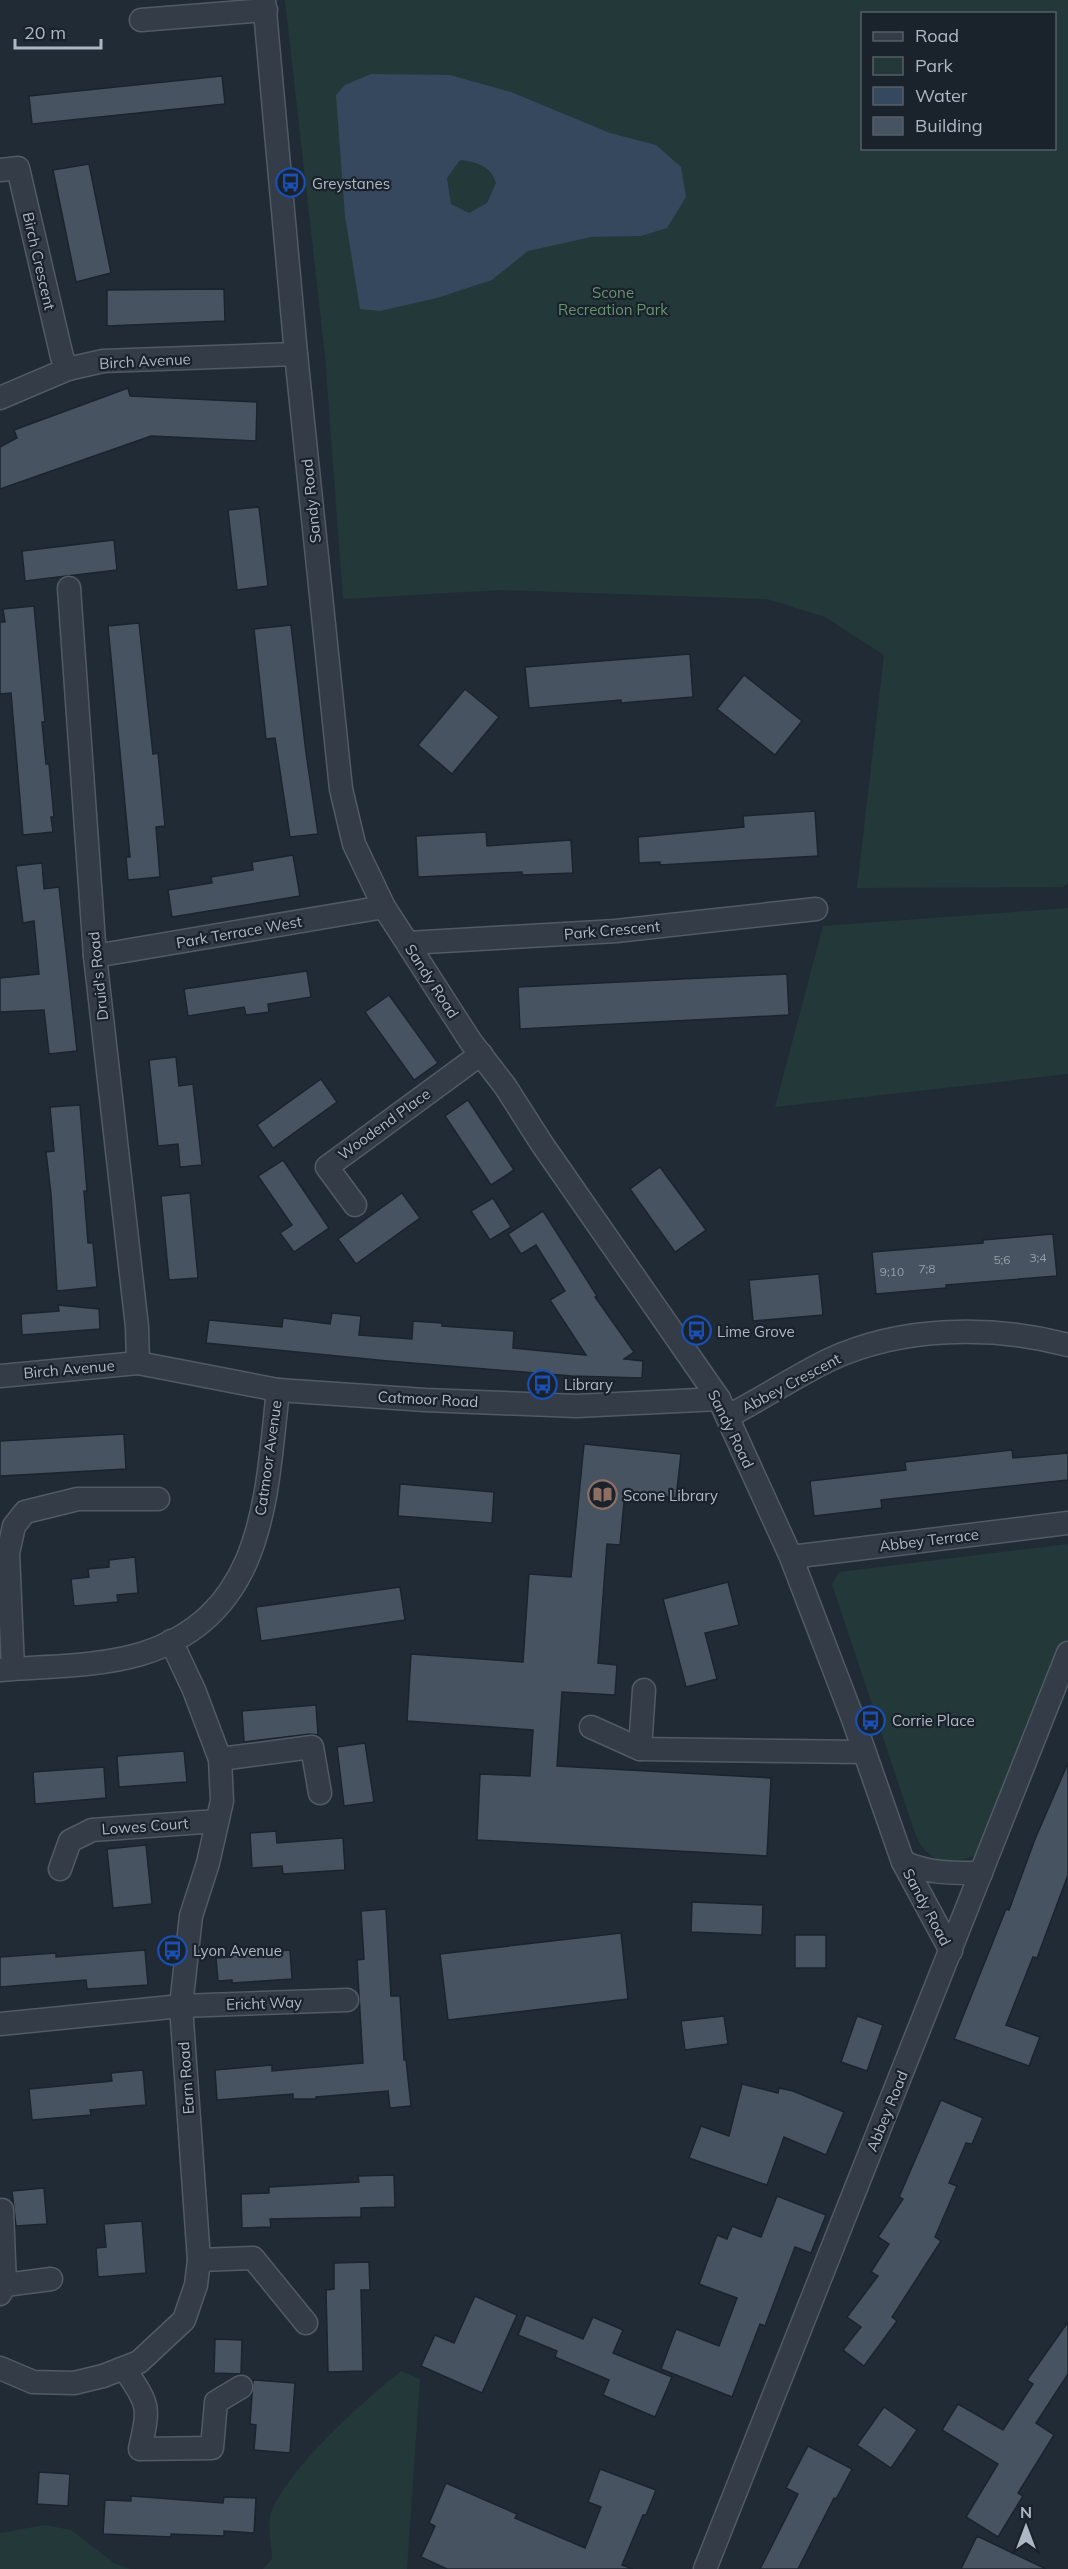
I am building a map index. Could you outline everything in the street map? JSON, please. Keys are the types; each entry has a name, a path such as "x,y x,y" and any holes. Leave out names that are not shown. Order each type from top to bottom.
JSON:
{"street":[{"path":"141,20 265,5"},
{"name":"Sandy Road","path":"265,5 296,354 341,789 354,844 384,907 408,944 724,1407 791,1557 903,1862 951,1951"},
{"name":"Birch Crescent","path":"0,170 18,168 62,357 68,369"},
{"name":"Birch Avenue","path":"0,398 68,369 103,361 296,354"},
{"name":"Druid's Road","path":"69,588 95,956 135,1315 138,1363"},
{"name":"Park Terrace West","path":"95,956 384,907"},
{"name":"Park Crescent","path":"408,944 616,931 816,909"},
{"name":"Woodend Place","path":"356,1205 327,1167 481,1054"},
{"name":"Abbey Crescent","path":"724,1407 830,1359 891,1341 941,1333 969,1332 1022,1336 1068,1345"},
{"name":"Birch Avenue","path":"0,1376 138,1363"},
{"name":"Catmoor Road","path":"138,1363 278,1390 425,1400 576,1406 724,1407"},
{"name":"Catmoor Avenue","path":"7,1669 111,1660 141,1654 171,1641 213,1614 244,1571 255,1540 269,1473 278,1390"},
{"path":"7,1669 8,1553 14,1526 25,1512 78,1498 158,1498"},
{"name":"Abbey Terrace","path":"791,1557 1068,1523"},
{"name":"Earn Road","path":"0,2368 33,2382 52,2383 103,2376 139,2362 184,2320 196,2285 199,2260 181,2006 191,1916 222,1801 220,1759 194,1690 171,1641"},
{"name":"Abbey Road","path":"705,2569 1068,1653"},
{"path":"640,1749 644,1690"},
{"path":"591,1727 640,1749 864,1752"},
{"path":"220,1759 312,1748 320,1793"},
{"name":"Lowes Court","path":"60,1869 70,1841 92,1830 217,1821"},
{"name":"Sandy Road","path":"903,1862 918,1869 944,1874 981,1873"},
{"name":"Ericht Way","path":"181,2006 347,2000"},
{"path":"0,2024 181,2006"},
{"path":"2,2210 3,2289 51,2279"},
{"path":"199,2260 253,2258 306,2323"},
{"path":"124,2368 145,2399 147,2417 140,2449 212,2448 216,2402 241,2387"}],"green space":[{"name":"Scone Recreation Park","path":"285,0 1068,0 1068,883 1063,887 857,888 884,655 825,617 767,599 501,590 343,599 325,356"},
{"path":"1068,908 1068,1074 775,1107 823,926"},
{"path":"1068,1544 1068,1650 983,1852 962,1860 943,1861 934,1858 920,1844 915,1833 832,1584 839,1572"},
{"path":"401,2371 420,2379 407,2569 263,2569 272,2559 271,2513 293,2476 328,2437"},
{"path":"45,2525 71,2530 114,2563 130,2569 0,2569 0,2533"}],"water":[{"path":"371,74 450,75 511,92 610,133 656,145 681,167 686,197 667,228 641,236 591,237 528,251 492,280 437,298 380,311 360,309 345,216 336,95 345,85","holes":["460,160 478,164 487,169 496,183 487,203 469,213 451,204 447,178"]}],"building":[{"path":"222,76 225,104 32,124 29,96"},
{"path":"89,164 111,273 76,282 53,170"},
{"path":"224,289 225,321 107,326 107,290"},
{"path":"128,388 130,396 257,402 256,441 151,436 0,489 0,447 17,438 14,430"},
{"path":"259,507 268,586 237,590 228,510"},
{"path":"114,540 117,570 25,581 22,551"},
{"path":"34,606 45,722 42,722 54,817 51,817 53,832 23,835 11,693 0,694 0,622 5,622 3,609"},
{"path":"139,623 153,754 158,753 165,826 156,827 160,877 128,880 126,857 130,857 108,626"},
{"path":"291,625 318,834 290,837 275,738 266,739 254,629"},
{"path":"690,654 693,697 621,703 621,700 529,708 525,667"},
{"path":"744,675 802,721 775,755 717,709"},
{"path":"465,689 499,717 452,774 418,745"},
{"path":"815,811 818,856 660,865 660,862 639,863 638,837 744,827 743,816"},
{"path":"486,832 487,846 571,840 573,873 522,875 522,872 418,877 416,836"},
{"path":"293,855 300,896 172,917 168,890 212,883 211,877 253,870 252,862"},
{"path":"42,863 44,889 59,887 77,1051 49,1054 44,1010 0,1012 0,978 39,974 34,921 23,923 16,866"},
{"path":"307,971 311,997 268,1004 269,1012 246,1015 244,1007 188,1016 184,989"},
{"path":"787,974 789,1015 520,1029 518,987"},
{"path":"389,995 438,1063 414,1080 365,1012"},
{"path":"176,1057 179,1086 193,1084 202,1165 180,1167 178,1144 158,1146 149,1060"},
{"path":"321,1079 337,1102 273,1148 257,1125"},
{"path":"468,1100 514,1170 491,1185 445,1116"},
{"path":"80,1105 87,1191 84,1191 88,1243 93,1243 97,1287 57,1291 46,1152 54,1151 50,1107"},
{"path":"283,1160 329,1228 294,1252 280,1233 292,1225 258,1176"},
{"path":"660,1167 706,1230 675,1252 630,1189"},
{"path":"190,1193 198,1278 169,1280 161,1196"},
{"path":"402,1193 420,1218 356,1264 338,1239"},
{"path":"493,1198 511,1227 490,1240 471,1211"},
{"path":"543,1211 597,1296 595,1297 634,1352 624,1359 643,1361 642,1378 572,1376 206,1343 209,1320 282,1327 283,1318 330,1324 332,1313 361,1316 359,1335 412,1339 413,1321 442,1323 442,1326 514,1331 513,1348 586,1355 550,1300 565,1291 536,1245 521,1254 508,1234"},
{"path":"1053,1234 1057,1276 946,1285 946,1288 876,1294 872,1252 983,1243 983,1240"},
{"path":"819,1274 823,1315 753,1321 749,1280"},
{"path":"58,1305 99,1309 100,1329 22,1335 21,1314 59,1311"},
{"path":"124,1434 126,1469 0,1476 0,1441"},
{"path":"584,1444 681,1454 676,1498 625,1492 620,1545 607,1544 598,1663 617,1665 615,1695 562,1692 557,1766 771,1778 767,1856 477,1840 480,1774 530,1776 533,1730 407,1721 411,1654 523,1662 529,1574 571,1577"},
{"path":"1012,1450 1013,1458 1068,1453 1068,1480 881,1500 882,1508 814,1516 810,1481 906,1470 905,1462"},
{"path":"400,1484 494,1492 492,1523 398,1516"},
{"path":"135,1557 138,1593 117,1595 118,1602 74,1606 71,1579 89,1577 88,1569 109,1567 109,1560"},
{"path":"728,1582 739,1625 705,1633 717,1679 686,1687 663,1599"},
{"path":"400,1587 405,1620 261,1641 256,1607"},
{"path":"316,1705 318,1735 244,1742 242,1711"},
{"path":"365,1743 374,1802 344,1806 337,1747"},
{"path":"184,1751 187,1782 119,1787 117,1756"},
{"path":"1068,1763 1068,1875 1037,1958 1033,1957 1006,2025 1040,2037 1029,2066 954,2039"},
{"path":"104,1767 106,1798 35,1804 33,1772"},
{"path":"276,1831 277,1843 343,1838 345,1870 283,1874 282,1866 252,1868 250,1833"},
{"path":"146,1845 152,1904 113,1908 107,1849"},
{"path":"692,1902 763,1905 762,1935 691,1932"},
{"path":"386,1909 391,1996 400,1996 404,2060 406,2060 411,2106 390,2108 388,2091 316,2097 316,2099 293,2099 293,2094 217,2100 215,2070 272,2065 272,2071 363,2063 357,1960 364,1959 361,1911"},
{"path":"621,1933 628,1999 448,2020 440,1954"},
{"path":"795,1935 826,1935 826,1968 795,1968"},
{"path":"145,1950 148,1985 87,1989 86,1980 0,1987 0,1957 56,1953 56,1957"},
{"path":"290,1950 292,1979 232,1983 232,1980 218,1981 216,1958 230,1957 230,1954"},
{"path":"724,2016 728,2044 685,2050 681,2021"},
{"path":"857,2016 883,2025 867,2071 841,2062"},
{"path":"143,2070 146,2105 90,2110 91,2115 32,2120 29,2089 112,2081 111,2073"},
{"path":"742,2084 778,2093 779,2088 793,2091 844,2112 826,2155 784,2137 767,2185 689,2158 701,2126 729,2136"},
{"path":"941,2100 983,2118 972,2144 966,2143 949,2183 957,2186 935,2237 941,2241 892,2317 897,2321 864,2366 843,2350 861,2327 847,2317 878,2276 871,2272 889,2244 878,2237 903,2199 899,2197"},
{"path":"394,2175 395,2207 361,2208 361,2217 270,2219 271,2227 242,2228 241,2194 269,2193 269,2187 359,2182 358,2176"},
{"path":"44,2188 47,2224 16,2226 12,2191"},
{"path":"777,2196 826,2215 811,2253 795,2247 765,2326 760,2324 732,2397 661,2369 676,2329 719,2346 737,2298 699,2284 717,2235 727,2239 732,2226 761,2237"},
{"path":"142,2221 146,2273 98,2277 96,2248 106,2247 104,2224"},
{"path":"369,2262 370,2290 361,2290 363,2371 328,2372 326,2290 334,2289 334,2263"},
{"path":"475,2296 517,2315 482,2393 421,2366 435,2335 454,2343"},
{"path":"526,2315 583,2339 593,2317 623,2330 613,2353 672,2377 655,2417 603,2395 609,2380 555,2357 557,2351 518,2335"},
{"path":"1068,2322 1068,2374 1036,2423 1054,2435 1018,2493 1023,2496 998,2537 966,2517 998,2464 942,2430 958,2404 1003,2430 1033,2384 1027,2380"},
{"path":"215,2339 242,2340 241,2374 214,2373"},
{"path":"253,2380 295,2383 290,2453 254,2450 256,2425 250,2424"},
{"path":"884,2407 917,2430 891,2468 857,2445"},
{"path":"808,2446 852,2469 836,2499 834,2498 798,2569 760,2569 798,2494 786,2488"},
{"path":"600,2469 656,2490 622,2565 633,2569 447,2569 421,2557 435,2526 429,2523 446,2483 517,2514 515,2518 585,2548 601,2507 588,2502"},
{"path":"39,2472 70,2474 68,2506 37,2504"},
{"path":"131,2496 223,2503 224,2497 256,2498 254,2533 224,2531 224,2536 171,2534 171,2537 103,2534 105,2500 131,2501"},
{"path":"977,2536 1046,2569 961,2569"}],"place":[{"name":"Greystanes","path":"291,183"},
{"name":"Lime Grove","path":"696,1331"},
{"name":"Library","path":"543,1384"},
{"name":"Scone Library","path":"602,1495"},
{"name":"Corrie Place","path":"871,1720"},
{"name":"Lyon Avenue","path":"172,1950"}]}
